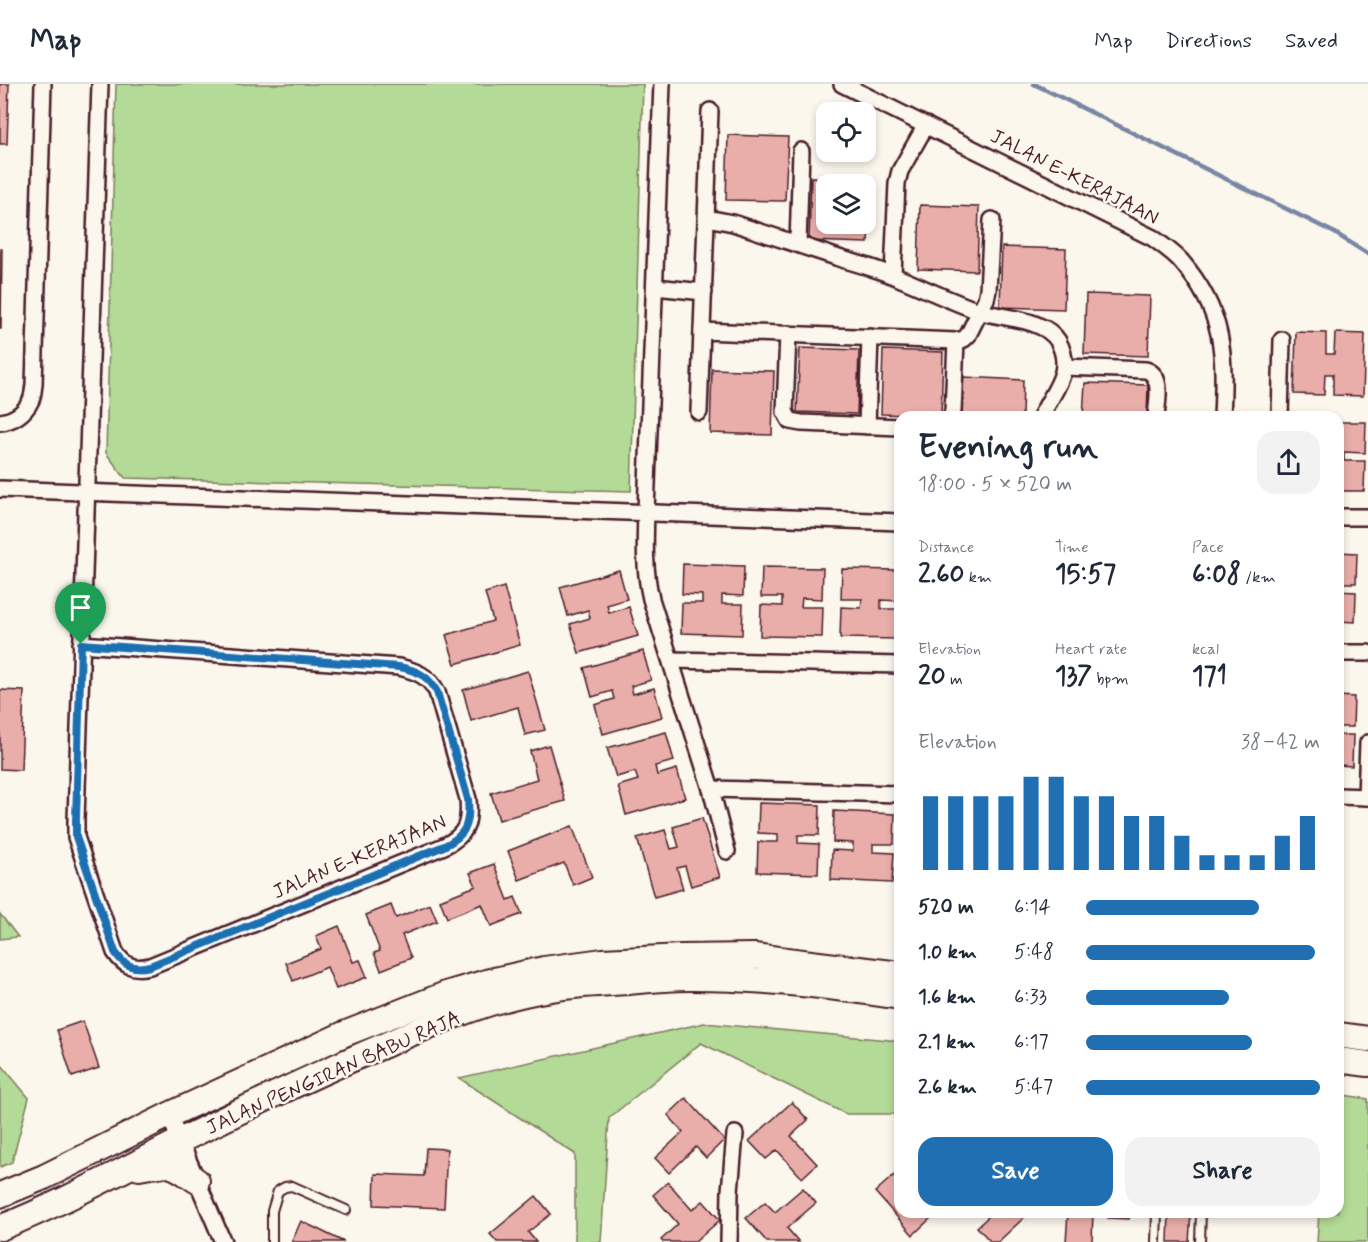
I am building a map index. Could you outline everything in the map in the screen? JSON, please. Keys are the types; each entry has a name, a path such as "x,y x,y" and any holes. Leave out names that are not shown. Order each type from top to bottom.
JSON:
{"main road":[{"name":"JALAN PENGIRAN BABU RAJA","path":"0,1195 44,1177 169,1115 344,1034 446,994 490,981 544,969 603,961 682,957 754,956 894,973"},
{"name":"JALAN PENGIRAN BABU RAJA","path":"0,1228 64,1201 181,1141 355,1058 482,1005 524,994 575,986 688,978 760,981 894,996"},
{"path":"1344,1035 1368,1039"},
{"path":"1344,1061 1368,1064"},
{"path":"123,1170 172,1165 197,1182"}],"street":[{"path":"0,422 13,420 22,413 31,400 34,385 43,84"},
{"path":"81,644 100,84"},
{"path":"662,84 646,512 646,578 711,789 727,851"},
{"name":"JALAN E-KERAJAAN","path":"843,84 1153,238 1180,260 1199,284 1217,324 1223,350 1222,411"},
{"path":"699,412 710,111"},
{"path":"893,275 897,183 900,171 926,125"},
{"path":"798,244 801,151"},
{"path":"707,218 733,223 893,275 980,311 1034,323 1048,330 1061,347 1064,367 1057,390 1049,399 1044,411"},
{"path":"702,331 956,341 963,339 968,335 986,300 992,220"},
{"path":"655,287 704,292"},
{"path":"788,334 785,412 790,421 894,427"},
{"path":"867,426 870,337"},
{"path":"1280,411 1282,340"},
{"path":"953,411 956,341"},
{"path":"1064,367 1152,372 1158,383 1156,411"},
{"path":"0,489 894,522"},
{"path":"1344,517 1368,518"},
{"name":"JALAN E-KERAJAAN","path":"81,644 411,669 428,678 437,692 468,799 469,813 464,831 454,841 444,846 150,966 129,966 121,962 115,952 76,837 81,644"},
{"path":"1344,653 1368,653"},
{"path":"671,660 894,665"},
{"path":"1344,796 1367,797 1368,743"},
{"path":"711,789 894,794"},
{"path":"169,1115 223,1242"},
{"path":"729,1242 730,1191 735,1134"}],"lane":[{"path":"272,1242 272,1211 278,1191 285,1187 292,1186 346,1210"},
{"path":"1156,1242 1157,1218"},
{"path":"1200,1242 1201,1218"}],"green space":[{"path":"116,84 643,84 631,491 125,478 106,453"},
{"path":"0,914 18,937 0,939"},
{"path":"704,1023 894,1040 894,1114 846,1114 701,1043 609,1118 601,1242 575,1242 575,1154 459,1078"},
{"path":"0,1063 29,1098 12,1162 0,1167"},
{"path":"1344,1095 1368,1099 1368,1242 1317,1242 1319,1218 1344,1218"}],"building":[{"path":"0,84 9,84 7,144 0,144"},
{"path":"728,135 788,137 785,201 726,200"},
{"path":"811,177 816,177 816,234 868,234 868,243 809,241"},
{"path":"920,205 979,207 977,271 918,269"},
{"path":"1002,247 1066,249 1064,309 1000,307"},
{"path":"0,249 2,249 1,329 0,329"},
{"path":"1086,294 1150,296 1148,356 1084,354"},
{"path":"1296,332 1326,333 1326,354 1334,354 1335,333 1365,334 1363,396 1333,395 1333,374 1325,374 1324,395 1294,394"},
{"path":"800,348 859,350 857,414 797,412"},
{"path":"883,350 943,352 941,411 894,411 894,414 881,414"},
{"path":"712,369 774,371 772,435 710,433"},
{"path":"963,377 1023,380 1022,411 962,411"},
{"path":"1085,383 1148,385 1147,411 1083,411"},
{"path":"1344,422 1366,422 1365,453 1344,452"},
{"path":"1344,461 1365,461 1364,491 1344,491"},
{"path":"1344,552 1357,553 1356,583 1344,583"},
{"path":"683,564 744,566 743,596 722,595 722,604 743,604 742,635 681,633 682,603 702,603 702,595 682,594"},
{"path":"762,567 823,568 822,599 802,598 801,607 823,607 822,637 760,636 761,605 782,606 782,597 761,597"},
{"path":"842,569 894,570 894,601 881,600 881,609 894,609 894,639 840,638 841,607 861,608 862,599 841,599"},
{"path":"619,570 627,599 607,605 609,613 629,607 638,636 579,653 570,624 590,618 588,610 568,616 560,587"},
{"path":"504,587 520,645 455,664 446,635 493,621 485,593"},
{"path":"1344,591 1356,592 1355,622 1344,621"},
{"path":"643,651 651,680 631,686 633,694 654,688 662,717 603,734 595,705 614,699 612,691 592,697 584,668"},
{"path":"528,671 545,730 525,735 518,707 471,721 463,690"},
{"path":"0,690 24,691 21,770 0,769"},
{"path":"1344,696 1354,697 1353,727 1344,727"},
{"path":"666,732 674,761 655,766 657,775 677,769 685,798 626,815 618,786 638,780 635,772 616,777 607,748"},
{"path":"1344,735 1353,735 1352,766 1344,765"},
{"path":"549,745 565,801 499,820 491,793 537,779 530,751"},
{"path":"759,803 820,805 819,835 798,835 798,843 819,844 818,874 757,872 758,842 778,842 778,834 758,833"},
{"path":"834,811 894,814 894,844 873,844 873,852 894,853 892,883 831,880 832,850 853,851 853,843 833,842"},
{"path":"702,818 720,877 691,886 685,866 677,868 683,889 654,897 637,838 665,830 671,849 679,847 673,827"},
{"path":"572,826 592,877 573,885 564,863 519,880 508,851"},
{"path":"494,864 508,900 515,897 522,914 491,926 482,904 447,918 440,900 476,886 470,873"},
{"path":"430,904 437,921 402,935 411,958 381,970 374,953 380,951 366,915 391,905 396,918"},
{"path":"339,926 353,962 360,960 367,977 336,989 327,967 293,981 286,963 321,949 316,936"},
{"path":"83,1021 99,1068 72,1077 57,1030"},
{"path":"686,1098 724,1140 706,1158 696,1147 669,1173 655,1158 683,1132 668,1115"},
{"path":"792,1102 808,1120 791,1136 817,1164 802,1178 777,1150 766,1159 749,1141"},
{"path":"426,1148 447,1149 444,1208 374,1205 375,1174 424,1176"},
{"path":"894,1175 894,1214 875,1192"},
{"path":"668,1182 692,1210 703,1201 720,1220 695,1242 663,1242 661,1240 678,1224 653,1195"},
{"path":"803,1188 816,1203 787,1228 799,1242 767,1242 746,1218 765,1202 775,1212"},
{"path":"536,1196 551,1214 528,1232 536,1242 497,1242 490,1234"},
{"path":"898,1218 931,1218 913,1235"},
{"path":"987,1218 1024,1218 998,1242 991,1242 977,1227"},
{"path":"1068,1218 1093,1218 1092,1242 1066,1242"},
{"path":"1169,1218 1191,1218 1189,1242 1168,1242"},
{"path":"301,1221 344,1242 292,1241"}],"waterway":[{"path":"1034,84 1335,233 1368,254"}],"route":[{"path":"81,644 411,669 428,678 437,692 468,799 469,813 464,831 454,841 444,846 150,966 129,966 121,962 115,952 76,837 81,644"}]}
